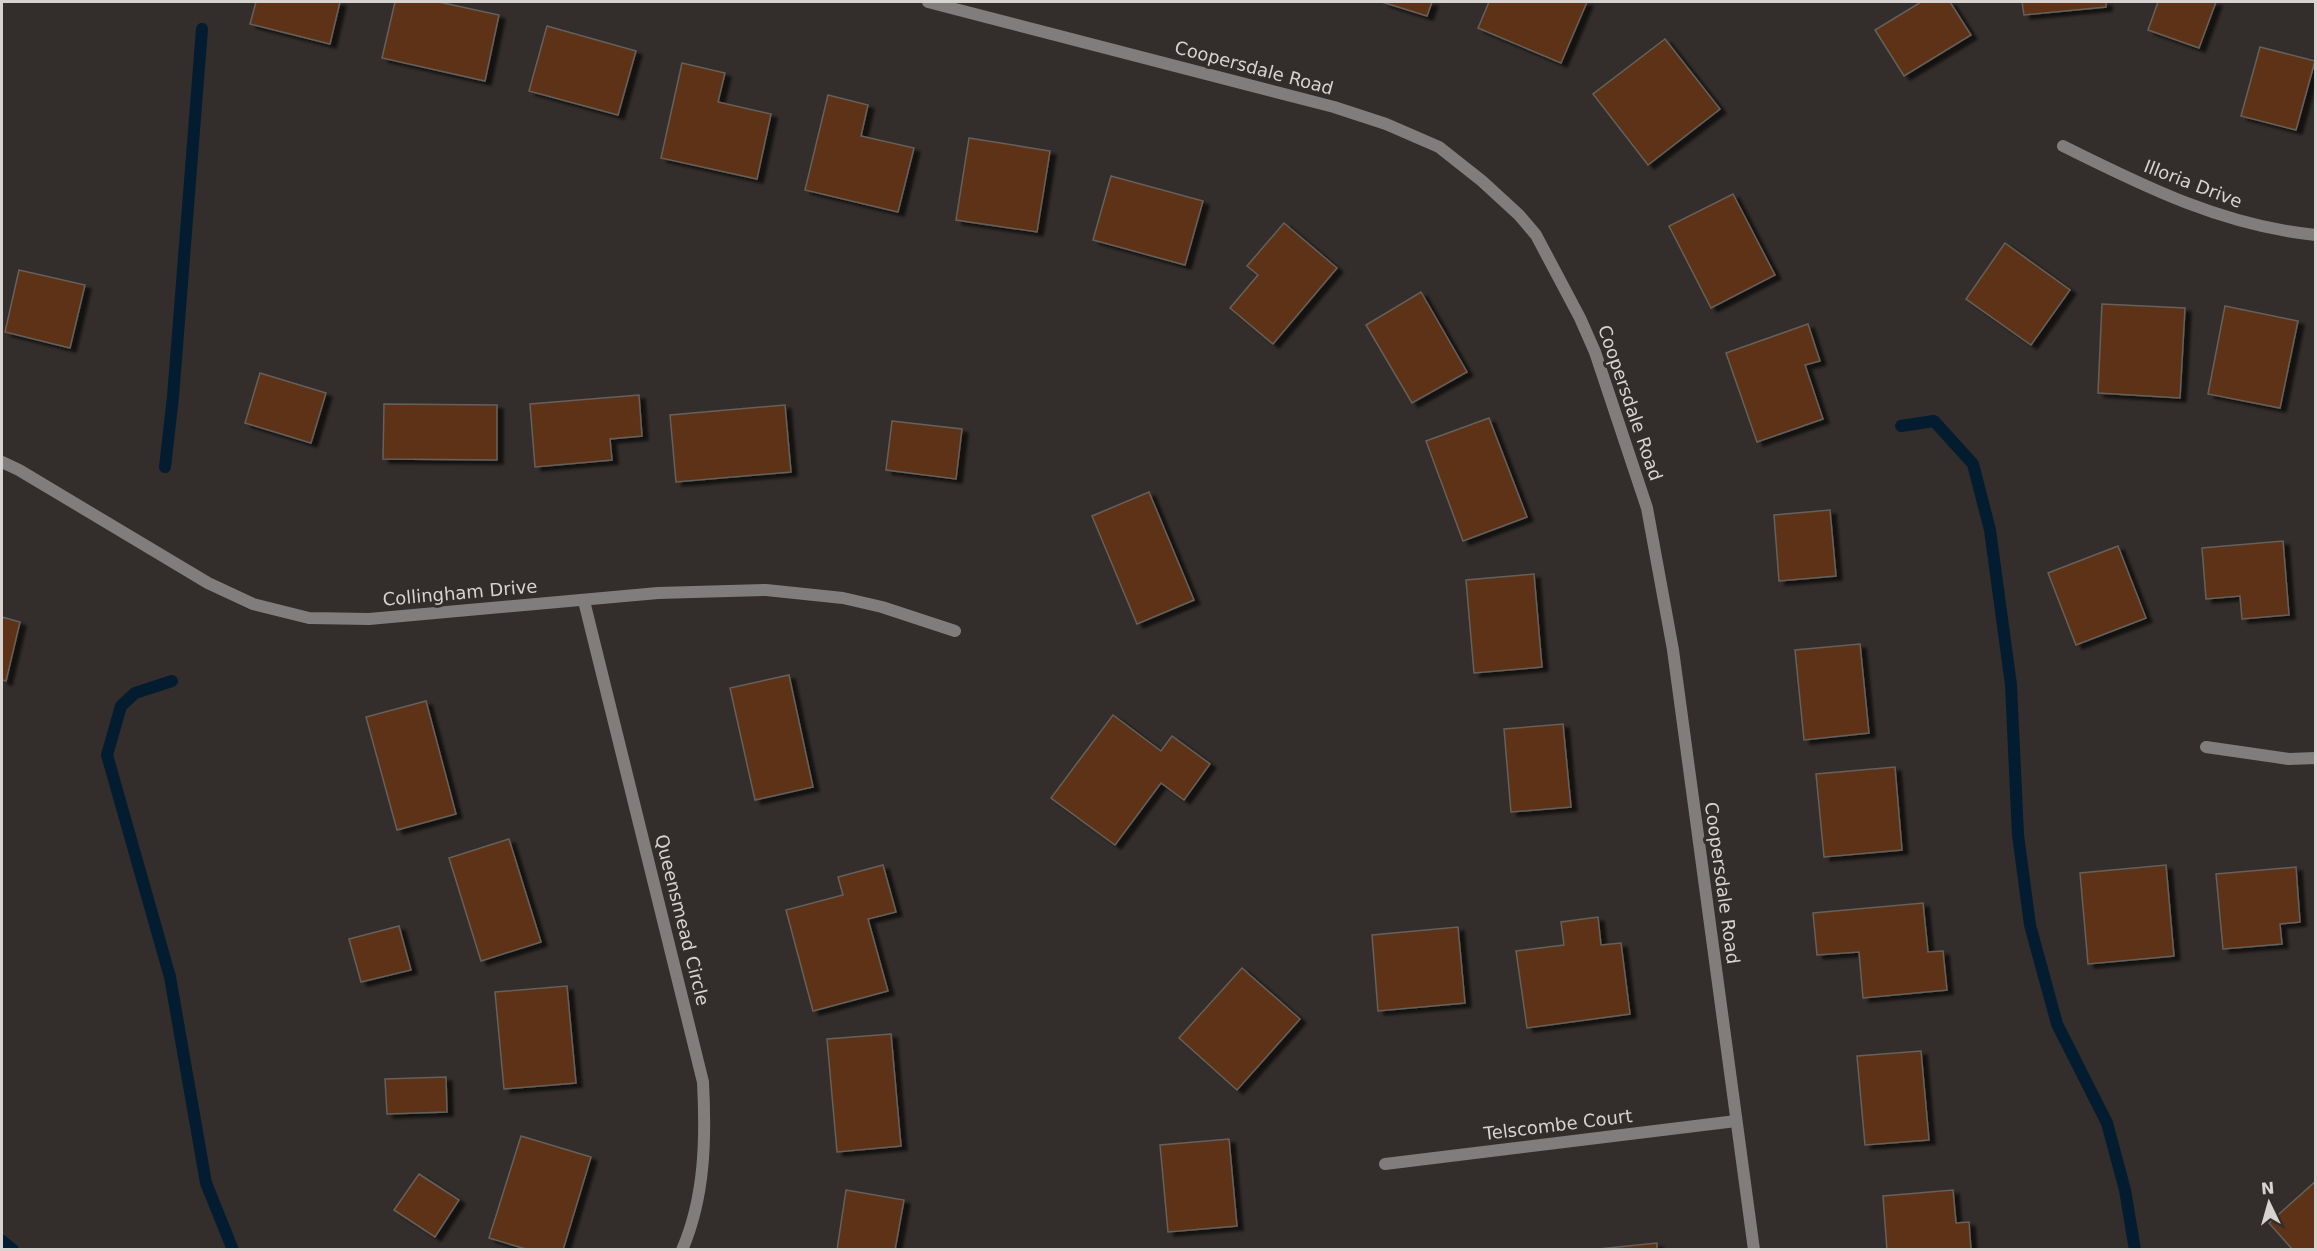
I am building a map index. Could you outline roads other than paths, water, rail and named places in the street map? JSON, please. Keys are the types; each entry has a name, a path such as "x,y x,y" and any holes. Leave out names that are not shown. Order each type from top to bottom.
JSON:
{"street":[{"name":"Coopersdale Road","path":"928,2 1334,107 1386,124 1439,147 1482,181 1519,215 1536,235 1580,318 1595,352 1647,508 1673,650 1754,1250"},
{"name":"Illoria Drive","path":"2063,147 2141,184 2216,215 2282,232 2316,235"},
{"name":"Collingham Drive","path":"2,462 208,583 253,604 309,618 369,619 658,593 766,590 843,598 882,607 955,631"},
{"name":"Queensmead Circle","path":"584,600 703,1082 706,1135 701,1182 682,1250"},
{"path":"2206,747 2289,759 2316,759"},
{"name":"Telscombe Court","path":"1385,1164 1736,1121"}],"waterway":[{"path":"165,467 173,397 202,29"},
{"path":"1901,426 1934,421 1973,464 1990,530 2011,685 2018,835 2030,925 2057,1024 2107,1123 2125,1190 2135,1250"},
{"path":"172,681 135,693 121,706 107,755 170,977 206,1183 233,1250"},
{"path":"2,1241 13,1250"}]}
